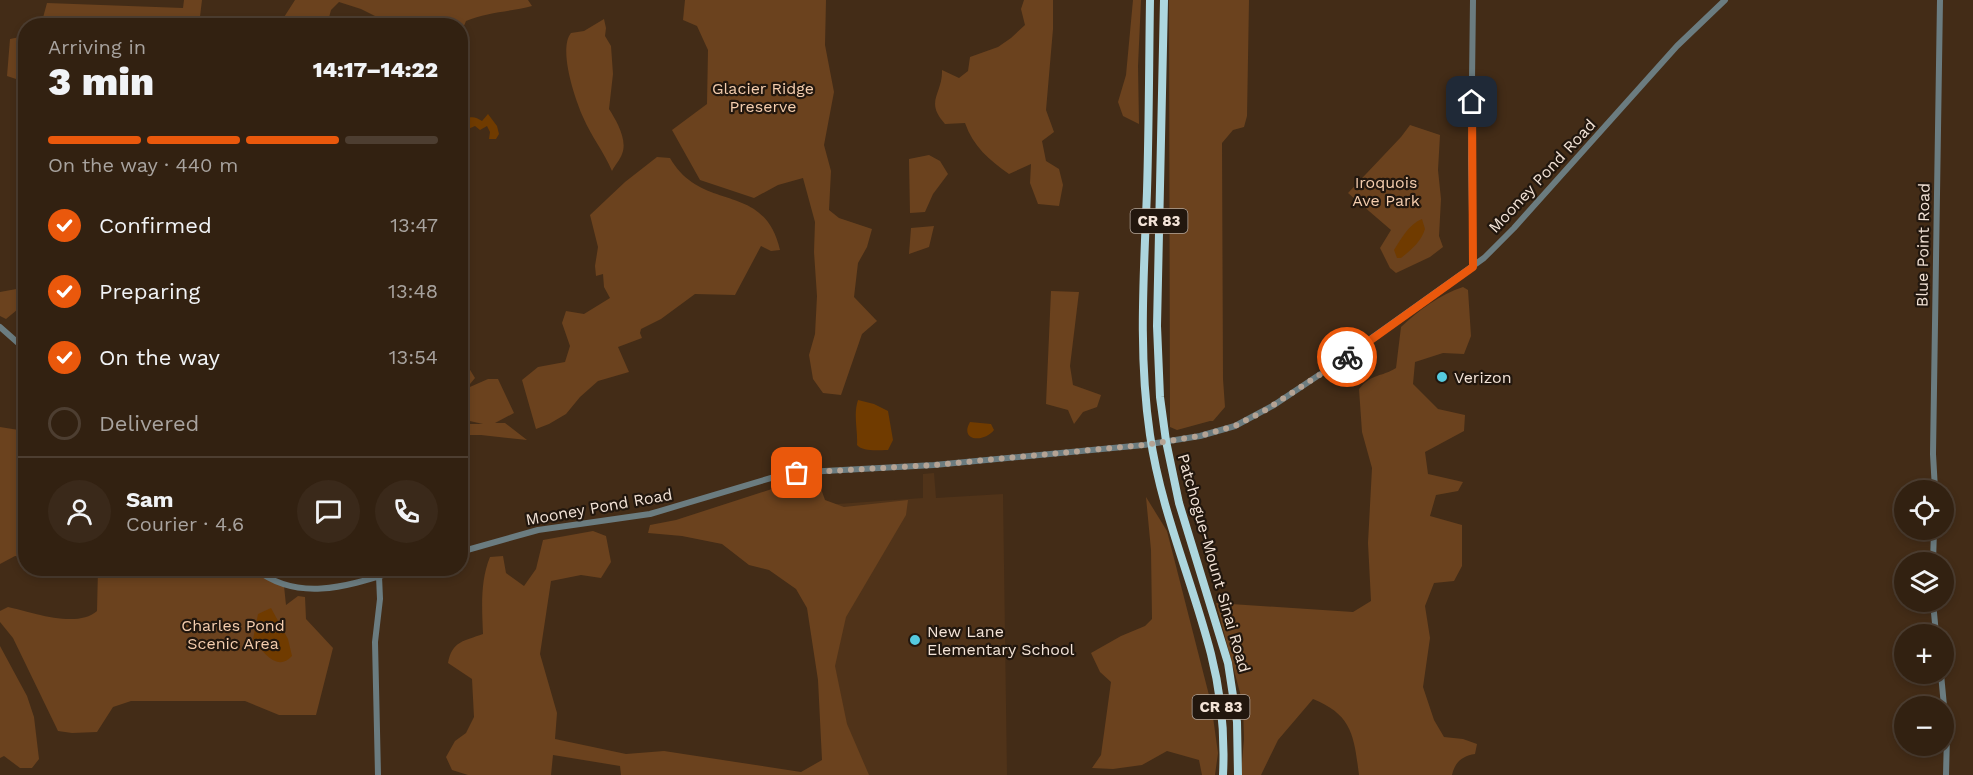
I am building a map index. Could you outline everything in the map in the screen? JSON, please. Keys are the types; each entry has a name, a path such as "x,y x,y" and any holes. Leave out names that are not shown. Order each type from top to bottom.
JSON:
{"highway":[{"name":"Patchogue-Mount Sinai Road","path":"1150,0 1143,349 1145,393 1151,444 1165,505 1213,664 1222,726 1223,775"},
{"name":"Patchogue-Mount Sinai Road","path":"1164,0 1157,344 1160,397 1166,441 1179,503 1228,663 1237,722 1238,775"}],"street":[{"path":"1473,0 1471,161 1473,267"},
{"name":"Mooney Pond Road","path":"468,550 538,530 650,514 788,473 934,465 1151,444 1218,432 1235,426 1264,411 1344,358 1473,267 1514,228 1677,46 1725,0"},
{"name":"Blue Point Road","path":"1934,480 1940,0"},
{"path":"0,327 18,343"},
{"path":"267,576 305,590 324,590 379,576 380,598 375,642 378,775"},
{"path":"1946,756 1946,775"}],"shaded area":[{"path":"488,114 497,126 499,134 496,139 489,139 490,132 487,126 480,130 475,126 468,129 468,118 474,117 482,121"},
{"path":"1422,219 1425,229 1421,238 1401,258 1397,258 1394,250 1409,228"},
{"path":"858,400 888,411 893,440 888,450 867,450 857,445"},
{"path":"970,422 991,424 994,430 984,437 974,438 968,433 967,428"},
{"name":"New Lane Elementary School","path":"934,473 936,498 1003,494 1007,775 826,775 823,505 923,498 923,474"},
{"path":"271,608 288,639 292,656 286,661 275,661 270,658 253,639 258,614"}],"green space":[{"path":"184,0 202,0 200,18 43,18 47,3 183,8"},
{"path":"295,0 528,0 532,6 468,20 468,18 379,18 339,2 331,10 329,18 283,18"},
{"name":"Glacier Ridge Preserve","path":"685,0 826,0 825,45 834,92 824,145 831,171 829,210 839,218 872,229 867,247 858,263 854,297 877,321 862,334 841,395 823,393 813,379 809,355 815,334 817,296 814,252 815,222 803,178 778,185 754,198 700,180 672,130 707,104 708,50 697,26 683,20"},
{"path":"1024,0 1053,0 1053,29 1046,110 1054,132 1042,141 1046,161 1059,169 1063,185 1059,206 1038,204 1030,183 1031,164 1009,174 982,152 972,139 965,123 945,124 936,109 935,103 942,70 959,78 968,71 970,57 998,47 1011,38 1025,25 1021,9"},
{"path":"1133,0 1141,0 1138,66 1139,124 1123,116 1118,102 1126,75"},
{"path":"1169,0 1249,0 1247,116 1244,127 1233,130 1222,143 1225,407 1213,421 1177,430 1170,427"},
{"path":"604,19 605,36 611,46 613,74 609,109 620,130 623,143 621,156 612,171 580,109 572,87 566,50 567,40 571,33 584,31"},
{"path":"18,38 18,80 7,76 10,39"},
{"name":"Iroquois Ave Park","path":"1410,125 1440,135 1439,236 1443,247 1430,257 1396,273 1390,268 1380,248 1391,230 1348,193"},
{"path":"929,155 940,161 948,174 933,194 925,212 910,213 909,159"},
{"path":"657,157 670,158 683,175 698,186 747,205 761,214 772,228 780,250 771,251 761,246 735,295 695,294 661,319 641,329 642,338 618,347 629,372 598,381 566,414 536,429 522,380 538,367 565,362 570,346 562,323 566,311 584,314 610,298 604,287 603,274 596,276 598,247 590,215 625,182"},
{"path":"934,226 929,247 909,254 911,228"},
{"path":"1463,287 1468,290 1471,336 1464,354 1443,353 1415,362 1413,384 1438,409 1465,415 1464,431 1425,452 1428,474 1463,482 1458,491 1436,495 1430,516 1462,525 1462,566 1454,581 1434,583 1425,606 1430,638 1423,687 1434,720 1444,737 1463,739 1477,744 1475,754 1460,760 1452,775 1359,775 1353,738 1344,720 1326,705 1313,699 1278,740 1261,775 1241,775 1244,739 1243,704 1216,603 1353,612 1371,601 1368,543 1372,468 1362,432 1359,389 1373,378 1396,368 1401,327 1430,304"},
{"path":"18,289 18,309 6,319 0,316 0,292"},
{"path":"1051,291 1079,292 1070,366 1073,385 1101,395 1097,407 1083,412 1074,424 1068,410 1046,404"},
{"path":"468,367 475,378 468,386"},
{"path":"488,379 498,379 514,413 495,423 505,423 527,440 468,435 468,424 483,424 468,421 468,388"},
{"path":"0,427 18,430 18,556 0,564"},
{"path":"819,483 825,500 844,507 908,500 906,515 846,617 835,666 847,724 869,775 621,775 620,766 553,755 551,775 468,775 452,770 446,757 455,741 466,733 474,717 472,679 448,663 452,650 456,646 465,640 483,634 483,585 490,557 503,556 506,573 524,586 536,569 543,540 593,531 606,536 611,562 601,578 581,575 551,581 540,654 557,713 555,739 626,754 664,751 801,772 822,760 818,680 807,608 796,589 769,570 749,565 722,544 682,536 648,533 650,525 676,520 784,485"},
{"path":"1146,497 1167,531 1211,703 1218,753 1215,775 1202,775 1199,760 1167,751 1142,765 1113,769 1092,768 1101,755 1111,682 1100,672 1091,653 1145,626 1152,619 1151,550"},
{"name":"Charles Pond Scenic Area","path":"98,576 266,576 284,586 286,605 298,596 305,597 306,619 333,648 316,715 279,715 245,701 131,701 113,707 97,732 58,731 13,638 0,622 0,611 8,607 54,618 78,619 97,611"},
{"path":"0,646 27,696 34,717 39,759 32,768 20,768 4,756 0,758"}],"way so far":[{"path":"797,473 934,465 1144,445 1200,436 1235,426 1264,411 1347,357"}],"place":[{"name":"Verizon","path":"1442,377"},
{"name":"New Lane Elementary School","path":"915,640"}],"route":[{"path":"1347,357 1473,267 1472,102"}]}
